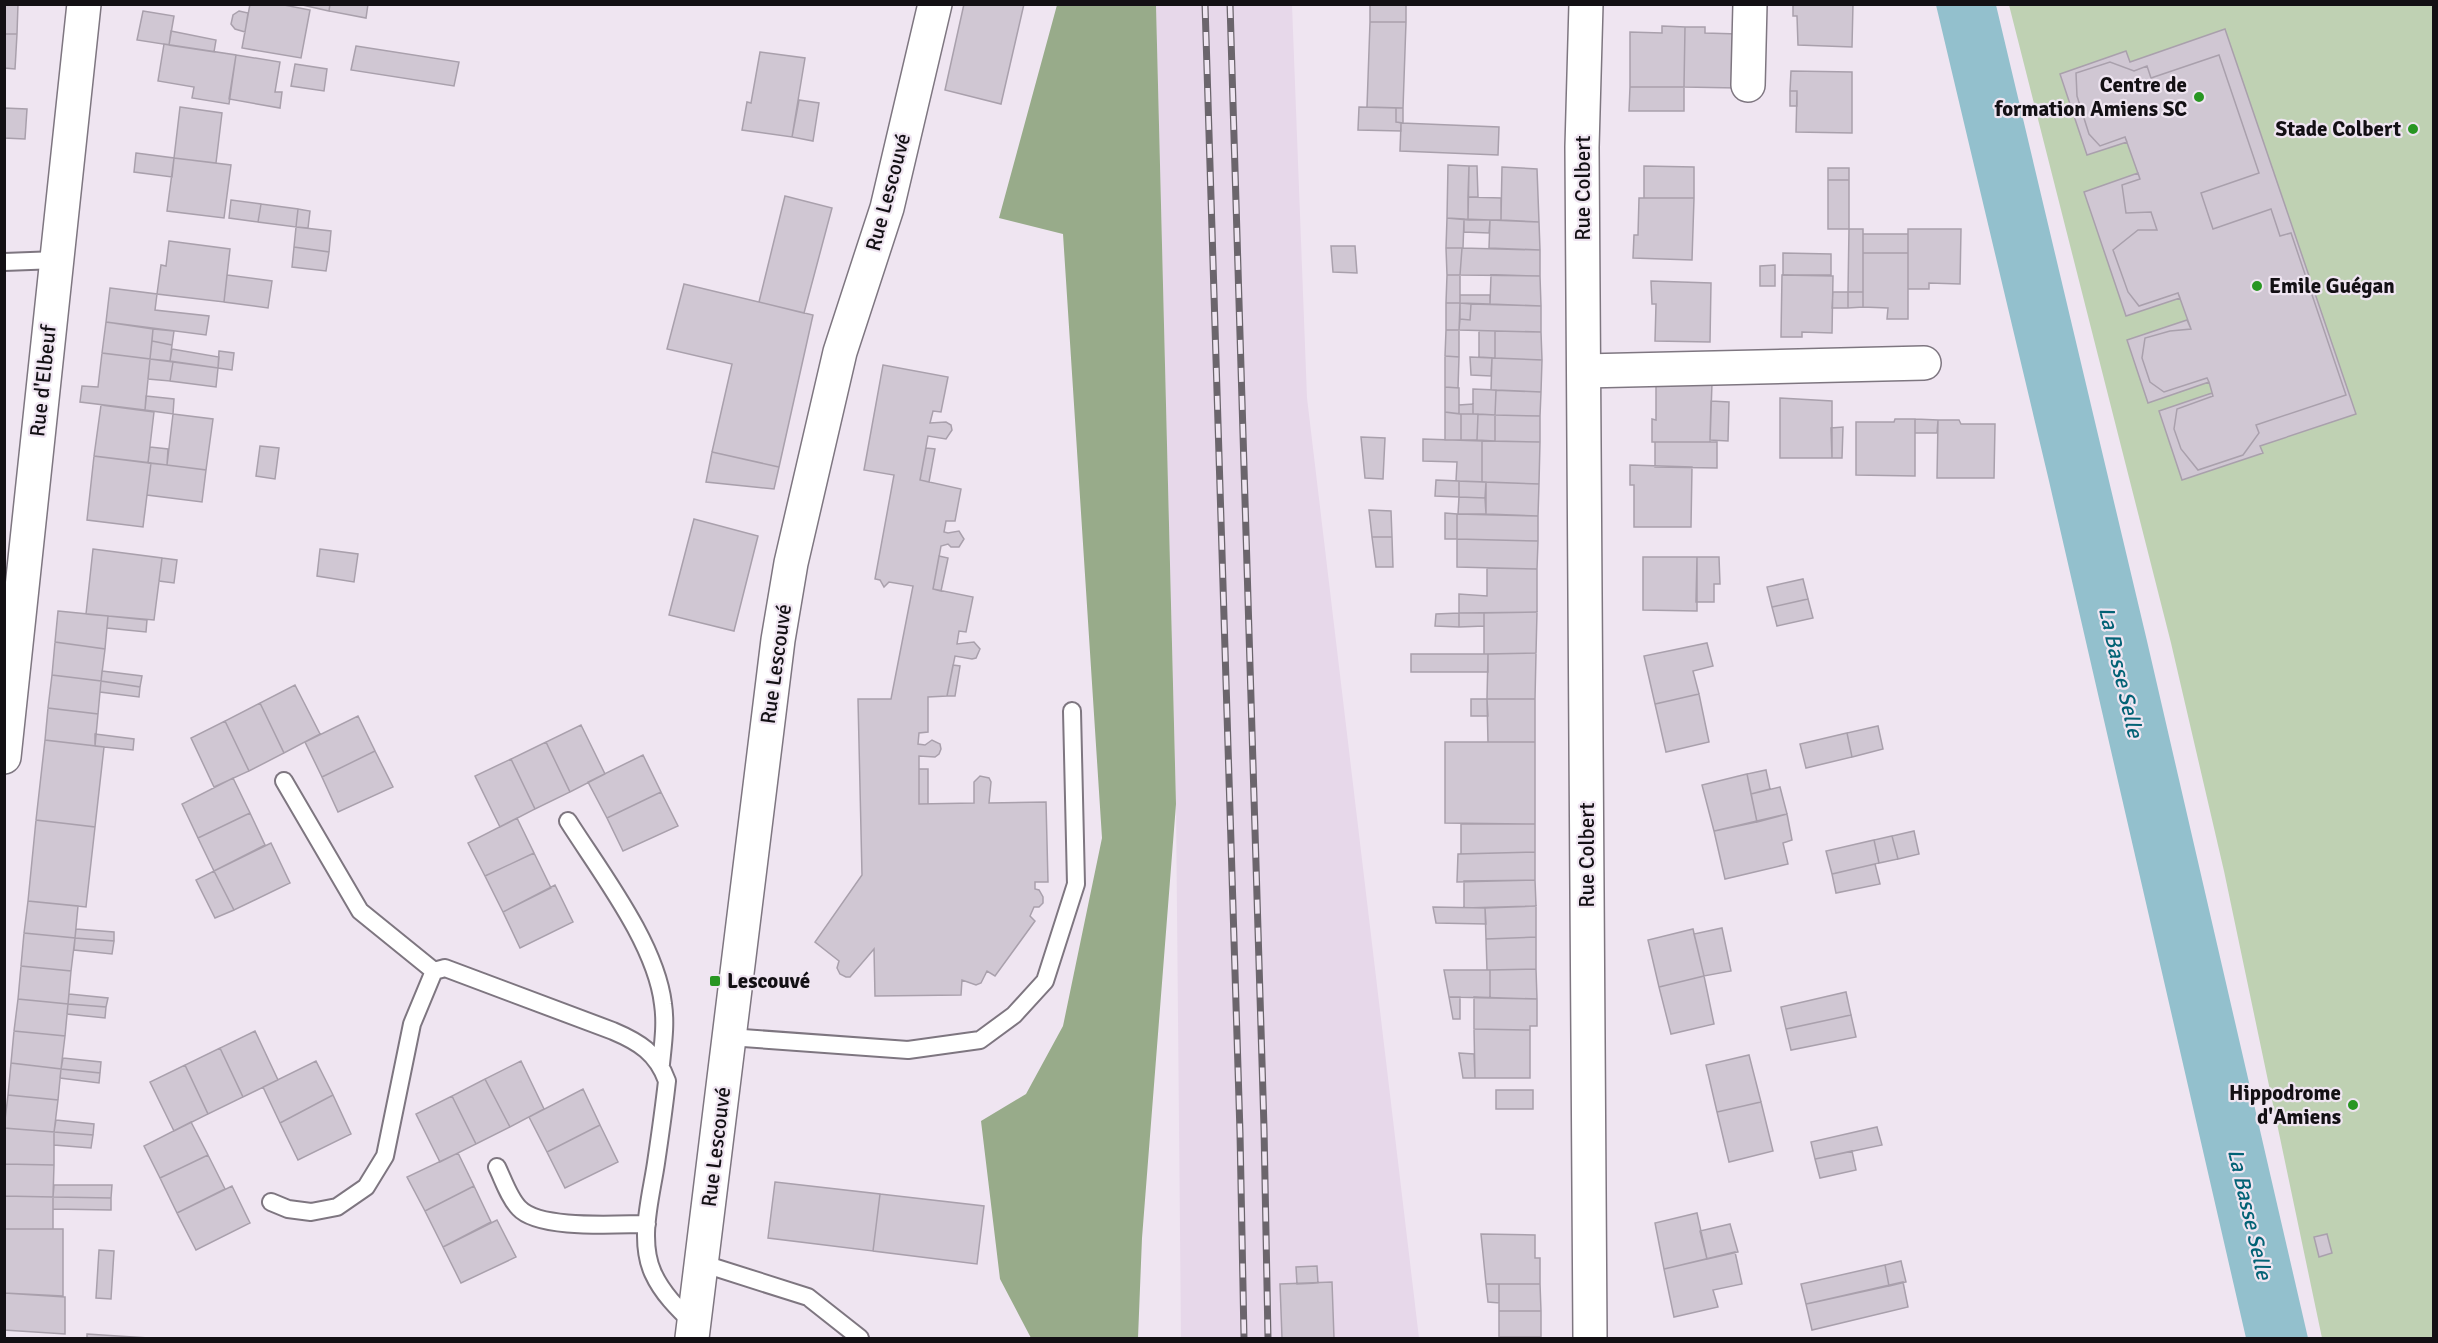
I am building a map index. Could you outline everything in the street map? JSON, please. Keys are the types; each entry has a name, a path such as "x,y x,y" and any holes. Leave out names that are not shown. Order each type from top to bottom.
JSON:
{"street":[{"name":"Rue d'Elbeuf","path":"4,757 84,4"},
{"name":"Rue Lescouvé","path":"693,1331 778,640 791,562 840,352 887,208 935,4"},
{"name":"Rue Colbert","path":"1586,4 1582,147 1590,1338"},
{"path":"1748,85 1750,4"},
{"path":"1584,372 1924,363"}],"lane":[{"path":"4,262 57,260"},
{"path":"729,1037 908,1050 980,1040 1014,1015 1046,981 1076,884 1072,711"},
{"path":"284,782 360,911 434,971"},
{"path":"568,821 620,903 650,957 664,1005 661,1064 667,1081 647,1224 647,1250 653,1273 693,1331"},
{"path":"434,971 446,968 636,1040 661,1064"},
{"path":"271,1202 288,1209 311,1212 337,1206 366,1187 385,1156 412,1024 434,971"},
{"path":"497,1167 518,1208 531,1217 552,1223 647,1224"},
{"path":"701,1263 808,1297 860,1338"}],"shaded area":[{"path":"1156,5 1292,5 1307,398 1419,1338 1181,1338 1176,804"}],"green space":[{"path":"1057,5 1156,5 1176,804 1142,1238 1138,1338 1031,1338 1000,1279 981,1121 1026,1094 1063,1026 1102,838 1063,234 999,218"},
{"name":"Emile Guégan","path":"2009,5 2433,5 2433,1338 2322,1338 2224,871 2171,643"}],"water":[{"name":"La Basse Selle","path":"1936,5 1996,5 2147,641 2308,1338 2246,1338 2049,481"}],"building":[{"path":"4,4 18,4 17,34 4,34"},
{"path":"250,4 279,4 310,10 301,58 242,48"},
{"path":"298,4 330,4 329,11"},
{"path":"330,4 368,4 366,18 329,11"},
{"path":"964,4 1024,4 1001,104 945,90"},
{"path":"1370,4 1406,4 1406,22 1370,22"},
{"path":"1793,4 1853,4 1852,47 1798,45 1797,16 1793,16"},
{"path":"143,11 174,16 169,45 137,40"},
{"path":"239,11 248,13 245,32 235,29 231,24 233,15"},
{"path":"1370,22 1406,22 1403,108 1367,107"},
{"path":"1662,26 1685,27 1684,87 1630,87 1630,32 1662,33"},
{"path":"1685,27 1705,27 1705,33 1738,34 1737,88 1684,87"},
{"path":"2225,29 2356,414 2260,446 2263,453 2182,480 2159,411 2212,393 2213,396 2177,409 2174,429 2181,449 2198,470 2243,455 2259,433 2256,425 2346,395 2291,233 2280,236 2271,209 2213,229 2201,193 2259,173 2219,55 2151,78 2147,66 2134,71 2110,62 2076,73 2077,96 2089,134 2100,146 2125,137 2127,142 2087,155 2060,74 2126,51 2130,62"},
{"path":"171,31 216,40 214,52 169,45"},
{"path":"4,34 17,34 15,69 4,68"},
{"path":"164,44 236,55 229,104 192,98 194,87 158,81"},
{"path":"356,46 459,62 454,86 351,70"},
{"path":"760,52 805,58 792,137 742,130 747,102 751,103"},
{"path":"236,55 280,62 275,92 282,92 280,108 229,99"},
{"path":"2219,55 2259,173 2201,193 2213,229 2271,209 2280,236 2291,233 2346,395 2256,425 2259,433 2243,455 2198,470 2181,449 2174,429 2177,409 2213,396 2209,382 2207,378 2164,392 2150,382 2142,358 2145,338 2170,331 2191,329 2178,293 2139,306 2128,292 2113,250 2138,230 2157,230 2151,212 2126,213 2122,185 2140,179 2125,137 2100,146 2089,134 2077,96 2076,73 2110,62 2134,71 2147,66 2151,78"},
{"path":"295,64 327,69 324,91 291,86"},
{"path":"1791,71 1852,72 1852,133 1796,132 1797,91 1790,91"},
{"path":"1630,87 1684,87 1684,111 1629,111"},
{"path":"1790,91 1797,91 1797,106 1790,106"},
{"path":"799,100 819,103 813,141 792,137"},
{"path":"180,107 222,113 216,163 174,158"},
{"path":"1359,107 1396,108 1396,122 1401,123 1401,131 1358,130"},
{"path":"4,108 27,109 25,139 4,138"},
{"path":"1396,108 1403,108 1403,123 1396,122"},
{"path":"1401,123 1499,127 1498,155 1400,151"},
{"path":"136,153 174,158 172,177 134,172"},
{"path":"174,158 231,165 224,218 167,211"},
{"path":"1448,165 1469,166 1468,220 1447,218"},
{"path":"1469,166 1477,166 1478,197 1468,197"},
{"path":"1644,166 1694,167 1694,198 1644,198"},
{"path":"1502,167 1537,169 1539,222 1501,220"},
{"path":"1828,168 1849,168 1849,180 1828,180"},
{"path":"2138,173 2140,179 2122,185 2126,213 2151,212 2157,230 2138,230 2113,250 2128,292 2139,306 2178,293 2180,298 2126,316 2084,192"},
{"path":"1828,180 1849,180 1849,229 1828,229"},
{"path":"785,196 832,208 804,313 759,302"},
{"path":"1468,197 1501,198 1501,220 1468,220"},
{"path":"1639,198 1694,198 1692,260 1633,258 1634,235 1638,235"},
{"path":"231,200 261,204 258,222 229,218"},
{"path":"261,204 298,209 296,227 258,222"},
{"path":"298,209 310,211 308,228 296,227"},
{"path":"1447,218 1464,219 1463,248 1446,248"},
{"path":"1464,219 1490,220 1489,233 1464,232"},
{"path":"1490,220 1539,222 1540,250 1489,248"},
{"path":"296,227 331,231 329,252 294,247"},
{"path":"1849,229 1863,229 1863,292 1848,292"},
{"path":"1908,229 1961,229 1960,284 1929,283 1929,289 1908,289"},
{"path":"1863,234 1908,234 1908,253 1863,253"},
{"path":"169,241 230,249 224,302 157,294 161,265 166,266"},
{"path":"1331,246 1355,246 1357,273 1333,272"},
{"path":"294,247 329,252 326,271 292,267"},
{"path":"1446,248 1462,248 1460,275 1447,275"},
{"path":"1462,248 1540,250 1540,276 1460,275"},
{"path":"1783,253 1831,254 1831,275 1783,275"},
{"path":"1863,253 1908,253 1908,319 1887,319 1888,308 1863,307"},
{"path":"1775,265 1775,286 1760,286 1760,266"},
{"path":"227,275 272,281 268,308 224,302"},
{"path":"1447,275 1460,275 1460,303 1446,303"},
{"path":"1491,275 1540,276 1541,306 1490,304"},
{"path":"1782,275 1833,276 1832,333 1802,332 1802,337 1781,337"},
{"path":"1651,281 1711,283 1710,342 1655,341 1656,304 1652,304"},
{"path":"684,284 813,315 779,467 712,452 732,364 667,349"},
{"path":"110,288 157,294 155,310 209,316 206,335 106,322"},
{"path":"1833,292 1848,292 1848,308 1832,308"},
{"path":"1848,292 1863,292 1863,307 1848,308"},
{"path":"1460,295 1490,295 1490,304 1460,303"},
{"path":"1446,303 1460,303 1459,330 1446,330"},
{"path":"1460,303 1471,304 1470,320 1460,319"},
{"path":"1471,304 1541,306 1541,332 1459,330 1460,319 1470,320"},
{"path":"2187,320 2191,329 2170,331 2145,338 2142,358 2150,382 2164,392 2207,378 2209,382 2148,403 2127,340"},
{"path":"106,322 153,329 150,359 102,353"},
{"path":"153,329 174,331 172,345 152,341"},
{"path":"1446,330 1459,330 1459,357 1445,356"},
{"path":"1479,331 1495,331 1495,358 1479,357"},
{"path":"1495,331 1541,332 1542,360 1495,358"},
{"path":"152,341 172,345 170,361 150,359"},
{"path":"172,349 219,357 218,368 170,361"},
{"path":"219,351 234,353 232,370 218,368"},
{"path":"102,353 150,359 145,410 80,402 82,386 98,387"},
{"path":"1445,356 1459,357 1458,388 1445,387"},
{"path":"1470,357 1492,358 1491,376 1471,375"},
{"path":"1492,358 1542,360 1541,392 1491,390"},
{"path":"150,359 173,362 170,381 148,379"},
{"path":"173,362 218,368 216,387 170,381"},
{"path":"883,365 948,377 941,412 933,411 930,423 946,422 951,425 952,430 946,439 928,436 920,480 961,489 955,521 946,521 944,532 959,531 964,539 959,547 951,547 948,544 941,546 933,589 973,597 966,632 959,631 957,644 974,642 980,649 976,658 955,656 947,696 928,697 928,732 919,733 918,744 925,745 932,740 940,744 941,749 935,757 919,756 919,804 974,803 974,782 980,776 989,778 991,782 989,803 1046,802 1048,882 1035,882 1035,889 1039,890 1043,897 1043,903 1039,907 1034,907 1030,916 1035,921 995,976 987,971 981,983 976,985 962,980 961,995 875,996 874,949 850,977 846,977 840,974 837,968 839,961 815,942 862,875 858,699 891,699 913,586 889,582 884,587 880,580 875,579 894,475 864,470"},
{"path":"1656,382 1712,383 1710,442 1652,442 1652,419 1656,420"},
{"path":"1445,387 1459,388 1459,414 1445,412"},
{"path":"1473,389 1496,390 1495,415 1473,414"},
{"path":"1496,390 1541,392 1540,416 1495,415"},
{"path":"146,396 174,399 173,414 145,410"},
{"path":"1780,398 1832,401 1832,458 1780,458"},
{"path":"1711,401 1729,402 1728,441 1710,440"},
{"path":"1473,404 1473,414 1459,414 1459,405"},
{"path":"101,405 154,412 148,463 94,456"},
{"path":"1445,412 1461,414 1461,440 1445,440"},
{"path":"173,414 213,419 206,470 167,465"},
{"path":"1461,414 1478,414 1477,440 1461,440"},
{"path":"1478,414 1495,415 1495,441 1477,440"},
{"path":"1495,415 1540,416 1540,442 1495,441"},
{"path":"1895,419 1915,419 1915,476 1856,475 1856,422 1894,422"},
{"path":"1915,419 1938,420 1937,433 1915,433"},
{"path":"1938,420 1959,420 1961,424 1995,424 1994,478 1937,478"},
{"path":"1843,427 1842,458 1832,458 1831,428"},
{"path":"1361,437 1385,438 1383,479 1365,478"},
{"path":"1423,439 1482,441 1482,482 1456,481 1457,462 1423,461"},
{"path":"1482,441 1540,442 1539,484 1482,482"},
{"path":"1655,442 1717,442 1717,468 1655,467"},
{"path":"260,446 279,448 275,479 256,476"},
{"path":"150,447 168,449 167,465 148,463"},
{"path":"926,448 935,449 929,482 920,480"},
{"path":"712,452 779,467 774,489 706,482"},
{"path":"94,456 151,463 143,527 87,520"},
{"path":"151,463 206,470 202,502 147,495"},
{"path":"1630,465 1692,467 1691,527 1634,527 1634,485 1630,485"},
{"path":"1436,480 1459,481 1459,497 1435,496"},
{"path":"1459,481 1486,482 1485,498 1459,497"},
{"path":"1486,482 1539,484 1538,516 1486,514"},
{"path":"1459,497 1485,498 1486,514 1458,514"},
{"path":"1369,510 1391,511 1392,537 1372,537"},
{"path":"1445,513 1457,514 1457,539 1445,539"},
{"path":"1457,514 1538,516 1538,541 1457,539"},
{"path":"694,519 758,536 734,631 669,615"},
{"path":"1372,537 1392,537 1393,567 1376,567"},
{"path":"1457,539 1538,541 1537,569 1457,567"},
{"path":"93,549 162,558 154,620 86,614"},
{"path":"320,549 358,554 354,582 317,576"},
{"path":"939,556 948,558 941,591 933,589"},
{"path":"1643,557 1697,557 1697,611 1643,610"},
{"path":"1697,557 1719,557 1720,584 1714,584 1714,602 1696,602"},
{"path":"162,558 177,560 174,583 159,581"},
{"path":"1487,568 1537,569 1537,612 1459,613 1459,594 1487,596"},
{"path":"1803,579 1808,599 1772,607 1767,587"},
{"path":"1808,599 1813,618 1777,626 1772,607"},
{"path":"58,611 108,616 105,649 55,642"},
{"path":"1537,612 1536,653 1484,654 1484,613"},
{"path":"1459,613 1484,613 1484,626 1459,627"},
{"path":"1459,613 1459,627 1435,626 1436,614"},
{"path":"108,616 147,620 146,632 107,628"},
{"path":"55,642 105,649 101,681 52,675"},
{"path":"1707,643 1713,666 1693,671 1699,694 1655,704 1644,656"},
{"path":"1536,653 1535,699 1487,699 1488,654"},
{"path":"1411,654 1488,654 1488,672 1411,672"},
{"path":"953,665 960,666 955,696 947,696"},
{"path":"102,671 142,676 140,687 101,681"},
{"path":"52,675 101,681 98,714 48,708"},
{"path":"101,681 140,687 139,697 100,692"},
{"path":"295,685 320,734 284,753 260,703"},
{"path":"1699,694 1709,742 1666,752 1655,704"},
{"path":"1471,699 1487,699 1488,716 1471,716"},
{"path":"1487,699 1535,699 1535,742 1488,742"},
{"path":"260,703 284,753 249,771 225,721"},
{"path":"48,708 98,714 95,746 45,740"},
{"path":"358,716 375,751 322,777 305,742"},
{"path":"225,721 249,771 214,787 191,738"},
{"path":"581,725 605,774 570,792 546,742"},
{"path":"1878,726 1883,749 1852,757 1847,733"},
{"path":"1847,733 1852,757 1806,768 1800,744"},
{"path":"95,734 134,739 133,750 95,746"},
{"path":"45,740 104,747 95,827 36,820"},
{"path":"546,742 570,792 535,809 511,759"},
{"path":"1445,742 1535,742 1535,824 1445,823"},
{"path":"375,751 393,787 338,812 322,777"},
{"path":"643,755 661,792 607,818 588,782"},
{"path":"511,759 535,809 500,827 475,776"},
{"path":"919,769 928,769 928,804 919,804"},
{"path":"1766,770 1770,789 1751,794 1747,774"},
{"path":"1747,774 1757,822 1714,831 1702,785"},
{"path":"233,778 250,813 198,838 182,804"},
{"path":"1780,787 1787,814 1757,822 1751,794"},
{"path":"661,792 678,826 623,851 607,818"},
{"path":"250,813 265,845 214,871 198,838"},
{"path":"1787,814 1792,840 1783,843 1788,864 1725,879 1714,831"},
{"path":"517,818 534,853 485,876 468,843"},
{"path":"36,820 95,827 86,907 28,901"},
{"path":"1461,824 1535,824 1535,852 1461,854"},
{"path":"1914,831 1919,854 1898,859 1892,836"},
{"path":"1892,836 1898,859 1879,863 1874,840"},
{"path":"1874,840 1879,863 1832,874 1826,851"},
{"path":"271,843 290,883 234,910 214,871"},
{"path":"1535,852 1535,880 1457,882 1458,854"},
{"path":"534,853 551,888 503,912 485,876"},
{"path":"1875,864 1880,884 1836,893 1832,874"},
{"path":"214,871 234,910 215,918 196,880"},
{"path":"1535,880 1536,906 1464,908 1464,881"},
{"path":"555,885 573,922 520,948 503,912"},
{"path":"28,901 78,906 75,938 24,933"},
{"path":"1536,906 1536,937 1486,939 1485,908"},
{"path":"1433,907 1485,908 1486,924 1436,923"},
{"path":"1722,928 1731,971 1704,976 1694,934"},
{"path":"76,929 114,932 114,941 75,938"},
{"path":"1693,929 1704,976 1659,987 1648,940"},
{"path":"24,933 75,938 71,971 21,966"},
{"path":"1536,937 1536,969 1487,970 1486,939"},
{"path":"75,938 114,941 112,954 74,950"},
{"path":"21,966 71,971 68,1004 18,999"},
{"path":"1536,969 1537,999 1490,998 1490,970"},
{"path":"1444,970 1490,970 1490,998 1449,997"},
{"path":"1704,976 1714,1024 1671,1034 1659,987"},
{"path":"1846,992 1851,1015 1786,1029 1781,1007"},
{"path":"69,994 108,998 106,1007 68,1004"},
{"path":"1449,997 1460,997 1460,1019 1453,1019"},
{"path":"1474,997 1537,999 1537,1026 1530,1026 1530,1030 1474,1029"},
{"path":"18,999 68,1004 65,1036 14,1031"},
{"path":"68,1004 106,1007 105,1018 67,1014"},
{"path":"1851,1015 1856,1037 1791,1050 1786,1029"},
{"path":"1474,1029 1530,1030 1530,1078 1475,1078"},
{"path":"14,1031 65,1036 61,1069 11,1063"},
{"path":"255,1031 278,1080 243,1097 220,1048"},
{"path":"220,1048 243,1097 208,1114 185,1065"},
{"path":"1459,1053 1474,1054 1475,1078 1463,1078"},
{"path":"1749,1055 1761,1102 1717,1112 1706,1065"},
{"path":"63,1058 101,1062 100,1073 61,1069"},
{"path":"316,1061 333,1095 280,1123 263,1087"},
{"path":"521,1061 544,1109 510,1127 485,1079"},
{"path":"11,1063 61,1069 58,1100 8,1095"},
{"path":"185,1065 208,1114 174,1131 150,1082"},
{"path":"61,1069 100,1073 99,1083 60,1078"},
{"path":"485,1079 510,1127 476,1144 452,1096"},
{"path":"583,1089 600,1125 547,1152 529,1117"},
{"path":"1496,1090 1533,1090 1533,1109 1496,1109"},
{"path":"8,1095 58,1100 54,1132 4,1128"},
{"path":"333,1095 351,1134 298,1160 280,1123"},
{"path":"452,1096 476,1144 440,1162 416,1114"},
{"path":"1761,1102 1773,1151 1729,1162 1717,1112"},
{"path":"56,1120 94,1124 93,1135 54,1132"},
{"path":"191,1122 208,1155 160,1178 144,1146"},
{"path":"600,1125 618,1162 565,1188 547,1152"},
{"path":"1877,1127 1882,1145 1815,1159 1811,1142"},
{"path":"4,1128 54,1132 54,1165 4,1164"},
{"path":"54,1132 93,1135 91,1148 54,1145"},
{"path":"1852,1151 1856,1170 1820,1178 1815,1159"},
{"path":"458,1153 474,1186 425,1211 407,1177"},
{"path":"208,1155 225,1189 177,1213 160,1178"},
{"path":"4,1164 54,1165 53,1197 4,1196"},
{"path":"775,1182 880,1194 873,1251 768,1238"},
{"path":"54,1185 112,1185 111,1198 53,1197"},
{"path":"232,1186 250,1223 196,1250 177,1213"},
{"path":"474,1186 491,1222 443,1247 425,1211"},
{"path":"880,1194 984,1206 977,1264 873,1251"},
{"path":"4,1196 53,1197 53,1229 4,1229"},
{"path":"53,1197 111,1198 111,1210 53,1209"},
{"path":"1697,1213 1707,1259 1664,1269 1655,1223"},
{"path":"497,1220 516,1257 461,1283 443,1247"},
{"path":"1730,1224 1738,1252 1707,1259 1700,1231"},
{"path":"4,1229 63,1229 63,1296 4,1293"},
{"path":"1481,1234 1535,1235 1535,1258 1540,1258 1540,1284 1486,1284"},
{"path":"2327,1234 2332,1253 2319,1257 2314,1237"},
{"path":"99,1250 114,1251 111,1299 96,1298"},
{"path":"1735,1252 1742,1284 1713,1290 1718,1307 1674,1317 1664,1269"},
{"path":"1901,1261 1906,1282 1889,1286 1885,1265"},
{"path":"1885,1265 1889,1286 1806,1304 1801,1284"},
{"path":"1317,1266 1318,1283 1297,1284 1296,1267"},
{"path":"1332,1282 1334,1338 1282,1338 1280,1284"},
{"path":"1903,1282 1908,1307 1812,1330 1806,1304"},
{"path":"1486,1284 1499,1284 1499,1303 1488,1302"},
{"path":"1499,1284 1540,1284 1541,1311 1499,1311"},
{"path":"4,1293 65,1297 65,1334 4,1330"},
{"path":"1499,1311 1541,1311 1541,1337 1499,1337"},
{"path":"87,1334 149,1338 87,1338"}],"railway":[{"path":"1205,4 1240,1133 1244,1338"},
{"path":"1230,4 1264,1128 1268,1338"}],"place":[{"name":"Centre de formation Amiens SC","path":"2199,97"},
{"name":"Stade Colbert","path":"2413,129"},
{"name":"Emile Guégan","path":"2257,286"},
{"name":"Lescouvé","path":"715,981"},
{"name":"Hippodrome d'Amiens","path":"2353,1105"}]}
